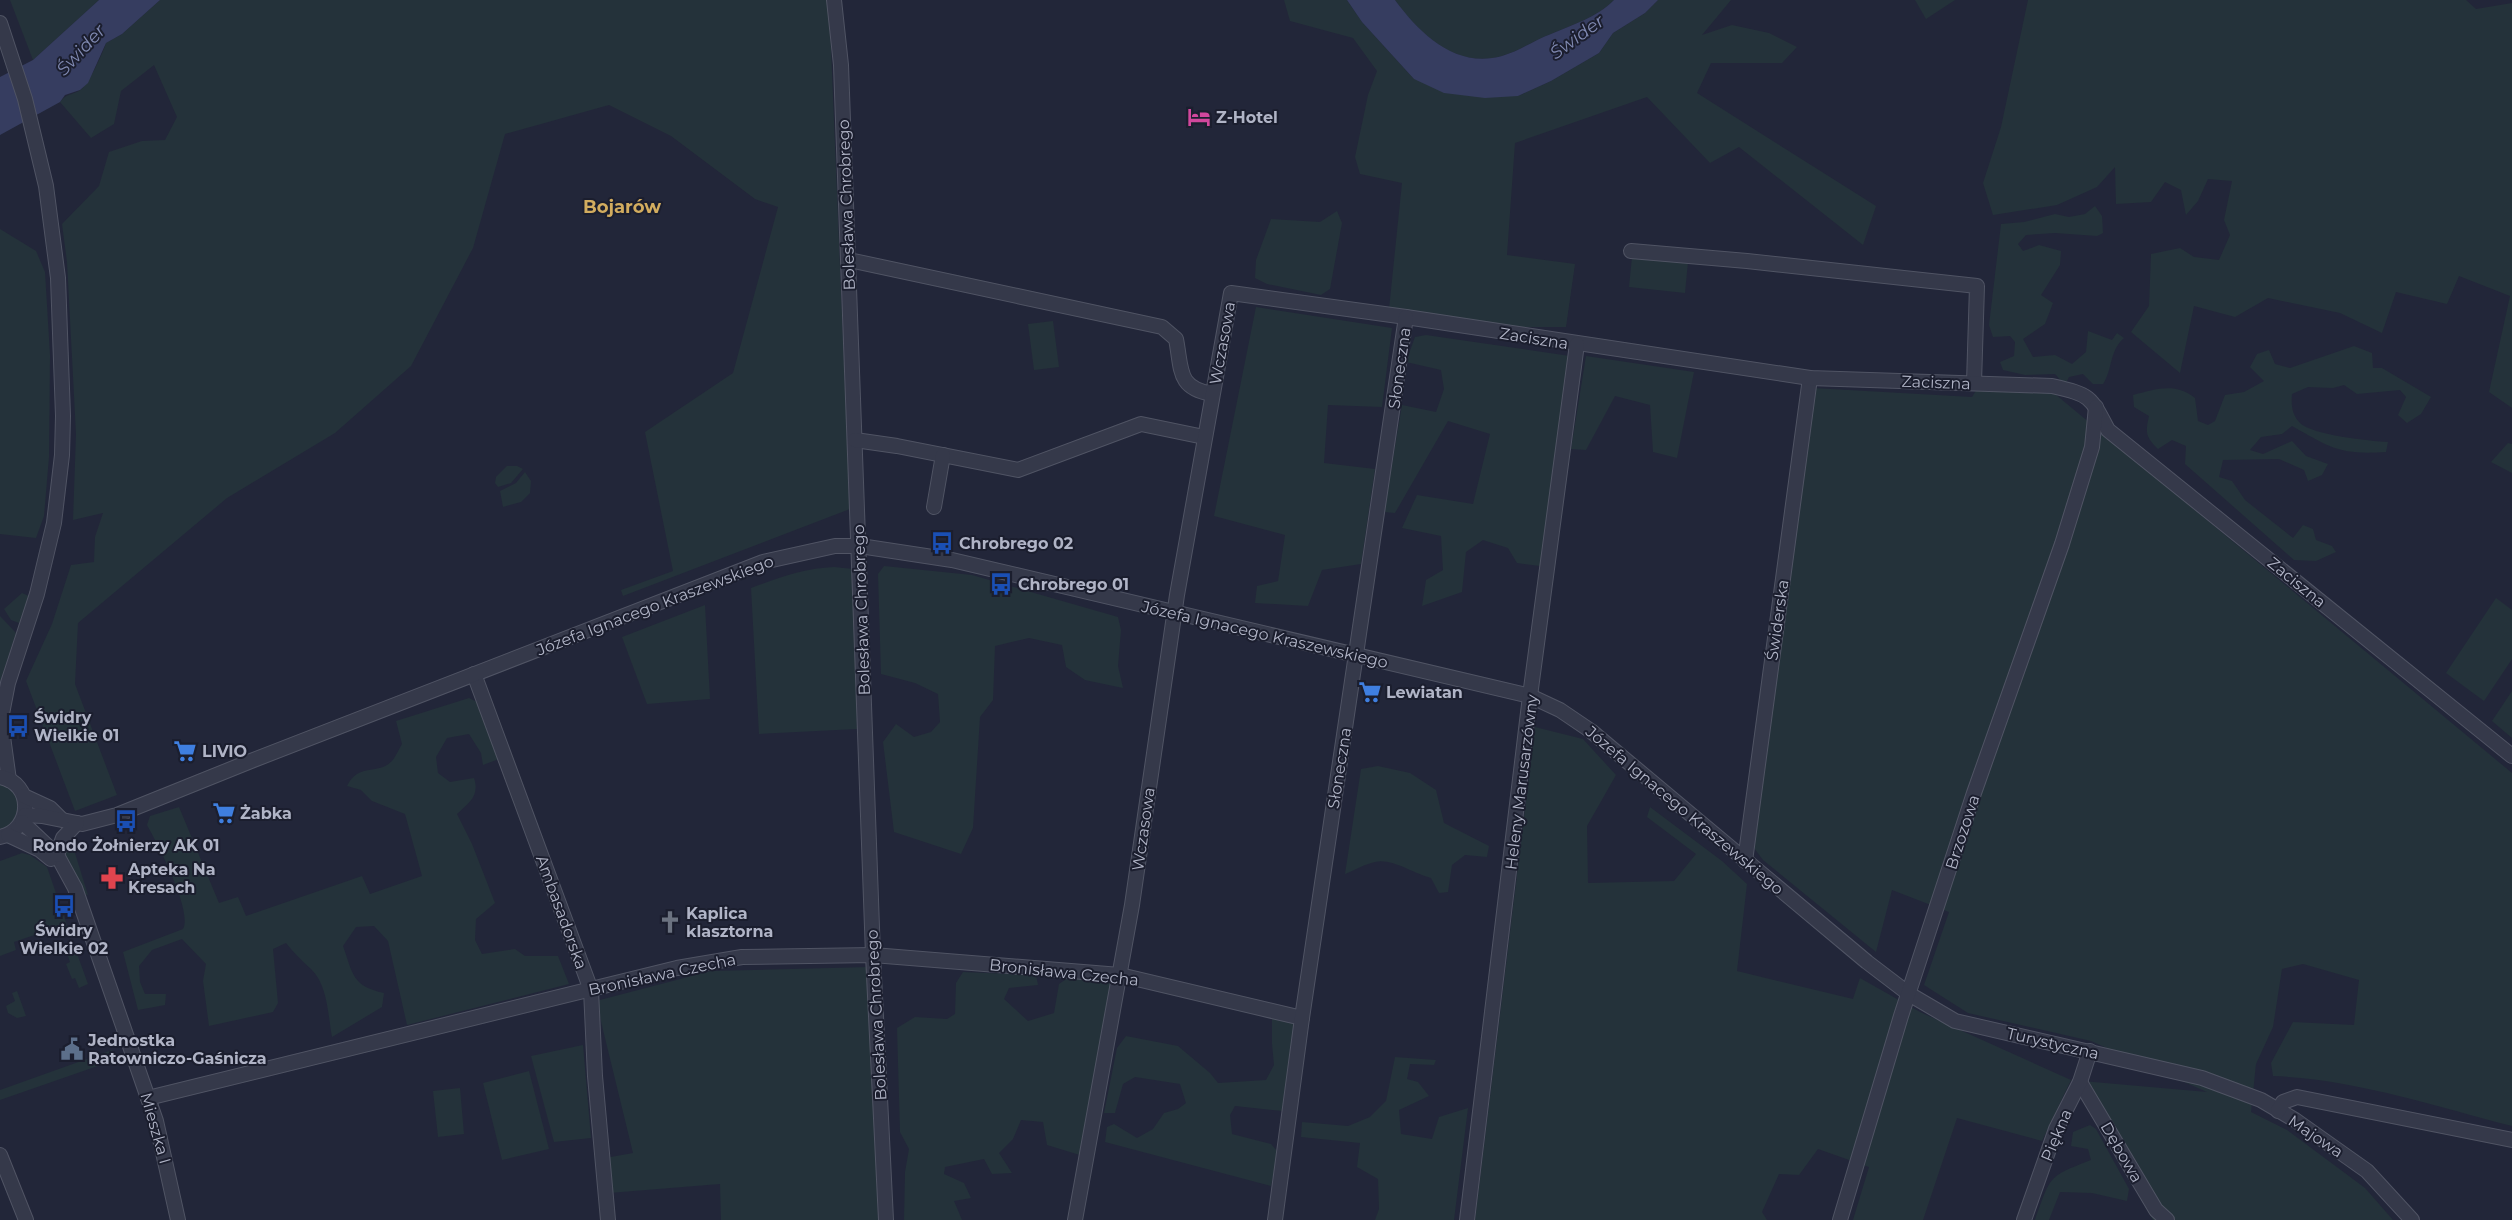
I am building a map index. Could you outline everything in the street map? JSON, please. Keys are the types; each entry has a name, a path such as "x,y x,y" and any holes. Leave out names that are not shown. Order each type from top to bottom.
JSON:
{"street":[{"name":"Bolesława Chrobrego","path":"834,0 841,66 860,546 873,955 886,1220"},
{"path":"0,23 17,71 35,135 46,186 58,278 63,384 62,455 49,548 37,594 8,683 0,723 4,778 18,787 24,796 23,818 4,836"},
{"path":"1631,251 1747,261 1977,286 1974,383"},
{"path":"849,260 1162,327 1176,339 1184,380 1193,390 1209,393"},
{"name":"Zaciszna","path":"1231,293 1406,317 1810,378 2052,386 2073,391 2091,398 2108,430 2512,756"},
{"name":"Wczasowa","path":"1075,1220 1120,975 1201,437 1231,293"},
{"name":"Słoneczna","path":"1275,1220 1302,1018 1406,317"},
{"name":"Heleny Marusarzówny","path":"1467,1220 1530,696 1577,344"},
{"name":"Świderska","path":"1745,861 1810,378"},
{"name":"Brzozowa","path":"1840,1220 1909,994 1974,793 2062,544 2092,447 2096,407"},
{"path":"855,440 1018,470 1140,424 1201,437"},
{"name":"Brzozowa","path":"2092,447 2108,430"},
{"path":"934,507 943,455"},
{"name":"Józefa Ignacego Kraszewskiego","path":"23,818 61,819 77,823 90,823 118,815 763,562 835,546 860,546 952,560 1530,696 1560,710 1592,730 1745,861 1909,994"},
{"name":"Ambasadorska","path":"474,674 591,990 595,1076 608,1220"},
{"name":"Józefa Ignacego Kraszewskiego","path":"24,796 50,808 61,819"},
{"name":"Mieszka I","path":"23,818 57,855 74,888 162,1142 178,1220"},
{"path":"57,855 63,838 77,823"},
{"name":"Mieszka I","path":"4,836 40,850 64,869"},
{"name":"Bronisława Czecha","path":"148,1098 678,968 742,956 873,955 1120,975 1302,1018"},
{"name":"Turystyczna","path":"1909,994 1954,1021 2202,1078"},
{"name":"Piękna","path":"2024,1220 2056,1129 2080,1082 2090,1051"},
{"name":"Majowa","path":"2202,1078 2261,1100 2295,1120 2367,1171 2412,1220"},
{"name":"Dębowa","path":"2080,1082 2156,1210 2167,1220"},
{"path":"2278,1111 2283,1102 2297,1097 2512,1140"},
{"path":"0,1155 26,1220"}],"shaded area":[{"path":"10,0 99,0 33,60"},
{"path":"160,0 827,0 830,24 850,509 623,596 621,590 673,571 645,432 733,373 778,207 755,199 671,136 609,105 505,134 473,248 411,366 335,433 227,498 78,623 75,684 117,795 75,811 26,681 52,624 71,565 94,562 95,537 103,513 73,520 76,434 67,262 62,224 99,186 109,152 142,141 165,140 177,117 154,65 121,91 114,124 91,138 60,102 67,96 79,91 87,83 106,43 122,34"},
{"path":"1284,0 1347,0 1362,22 1414,79 1518,96 1551,81 1599,53 1613,33 1645,13 1658,0 1731,0 1702,35 1732,25 1769,33 1797,47 1782,63 1711,63 1697,93 1876,206 1863,245 1739,147 1710,163 1647,97 1515,143 1507,255 1575,264 1566,327 1505,327 1389,309 1402,183 1360,174 1355,157 1368,95 1377,71 1353,38 1290,21"},
{"path":"1395,0 1614,0 1600,12 1584,20 1545,36 1509,54 1485,59 1469,58 1441,46 1416,25"},
{"path":"1915,0 1955,0 1926,19"},
{"path":"2028,0 2466,0 2476,9 2512,3 2512,408 2489,392 2510,296 2459,276 2447,304 2396,292 2382,333 2340,313 2268,298 2235,317 2194,306 2180,373 2131,332 2149,306 2151,254 2180,248 2194,257 2219,260 2230,235 2224,220 2232,181 2208,179 2198,201 2186,215 2181,190 2165,182 2151,202 2116,204 2115,167 2097,187 2057,205 1993,215 1983,183 2001,127"},
{"path":"2095,206 2102,216 2103,233 2097,236 2055,233 2026,235 2018,244 2023,251 2039,245 2061,251 2060,265 2041,295 2053,303 2045,324 2023,339 2033,357 2055,355 2072,364 2086,352 2088,331 2112,340 2117,333 2124,338 2113,354 2103,384 2093,384 2083,374 2069,377 2065,385 2055,374 2025,375 2003,370 2000,362 2014,356 2015,342 2010,336 1993,337 1989,325 2001,224 2024,222 2055,214 2069,217 2085,214"},
{"path":"1337,211 1342,223 1330,289 1321,295 1267,284 1255,278 1256,260 1271,219 1320,222"},
{"path":"0,229 36,251 45,272 50,355 49,457 44,516 36,538 0,534"},
{"path":"1632,257 1688,262 1685,293 1629,287"},
{"path":"1256,307 1392,328 1382,407 1328,405 1324,463 1375,469 1361,564 1322,570 1308,606 1255,603 1257,586 1278,581 1285,535 1214,516"},
{"path":"1053,321 1059,367 1034,370 1028,324"},
{"path":"1426,335 1570,356 1540,566 1517,563 1508,548 1483,540 1466,552 1462,592 1422,606 1426,580 1443,570 1441,536 1402,528 1417,495 1473,504 1490,434 1448,421 1395,513 1384,512 1402,405 1436,412 1444,389 1441,370 1406,362 1415,337"},
{"path":"2354,346 2372,353 2373,368 2382,368 2431,397 2421,414 2407,423 2398,415 2406,397 2400,390 2357,394 2344,385 2333,388 2308,387 2292,394 2294,413 2300,423 2316,431 2342,437 2388,442 2386,452 2346,451 2327,445 2292,426 2282,434 2261,437 2250,450 2263,454 2292,441 2306,456 2328,464 2322,475 2308,481 2304,470 2279,459 2223,460 2219,477 2232,481 2245,500 2293,538 2303,525 2313,529 2316,540 2332,546 2336,552 2316,561 2294,560 2185,464 2186,446 2172,440 2158,449 2148,434 2149,416 2134,407 2133,395 2173,388 2188,393 2195,398 2198,421 2208,425 2215,421 2225,395 2244,392 2264,381 2250,367 2257,354 2269,350 2275,364 2290,368"},
{"path":"1586,356 1694,372 1677,458 1653,452 1650,405 1615,396 1586,450 1571,449"},
{"path":"1982,381 2055,394 2512,773 2512,1126 2364,1088 2334,1082 2273,1076 2271,1063 2293,1022 2354,1025 2359,980 2303,964 2282,969 2273,1027 2256,1064 2251,1112 2287,1130 2365,1188 2393,1220 2153,1220 2071,1080 2207,1092 2091,1041 1968,1013 1924,985 1949,912 1892,890 1876,952 1763,860 1751,844 1813,388 1972,397"},
{"path":"2508,443 2512,444 2512,473 2491,462"},
{"path":"507,466 517,466 523,469 511,483 498,487 495,483 496,477"},
{"path":"525,472 531,481 530,493 521,502 503,507 500,491 516,483"},
{"path":"884,566 972,575 1118,617 1121,630 1118,666 1123,688 1085,680 1066,667 1062,645 1029,638 995,646 993,700 980,717 973,828 961,854 894,832 883,742 896,724 914,737 931,732 940,722 938,694 915,683 881,674 878,574"},
{"path":"834,567 853,569 857,729 759,734 751,588 802,571"},
{"path":"22,593 29,596 19,623 11,620 4,609"},
{"path":"2496,598 2512,610 2512,659 2484,701 2446,673"},
{"path":"705,605 710,699 647,704 622,637"},
{"path":"0,616 16,633 0,682"},
{"path":"2512,691 2512,738 2492,721"},
{"path":"469,698 479,703 499,759 483,765 481,753 469,734 447,738 436,757 438,773 450,782 474,778 476,790 472,799 457,814 472,844 495,903 476,919 475,940 482,954 515,949 525,956 558,956 569,984 407,1025 388,941 374,926 356,927 343,946 355,977 366,987 384,993 382,1007 332,1037 321,983 311,969 286,943 273,949 278,1003 273,1012 209,1026 203,981 206,964 182,939 152,950 139,966 140,982 145,994 166,994 165,1005 138,1010 123,952 183,929 185,920 179,893 147,825 150,816 179,807 219,903 238,897 246,916 362,876 370,894 422,876 405,814 372,801 361,790 347,786 357,774 380,768 392,761 402,744 396,721"},
{"path":"1535,727 1583,739 1616,775 1587,826 1588,883 1674,881 1696,854 1647,817 1650,807 1722,861 1747,884 1737,971 1853,999 1860,978 1920,1012 2071,1080 2042,1141 1957,1118 1923,1220 1853,1220 1869,1167 1818,1149 1799,1175 1779,1174 1762,1212 1767,1220 1475,1220"},
{"path":"1378,766 1410,773 1436,790 1444,823 1489,846 1487,857 1465,855 1452,865 1448,892 1439,893 1431,878 1389,862 1371,863 1345,874 1361,769"},
{"path":"0,783 14,793 18,807 13,821 0,831"},
{"path":"66,845 74,850 88,895 84,894 65,856"},
{"path":"22,853 30,855 47,867 69,931 64,933 61,926 14,942 16,950 0,956 0,861"},
{"path":"75,948 88,984 79,988 75,978 72,979 66,964 70,962 66,951"},
{"path":"870,967 878,1220 721,1220 720,1184 609,1193 605,1158 633,1153 596,1001 711,971"},
{"path":"963,972 1036,975 1038,985 1009,988 1004,999 1028,1021 1054,1013 1059,984 1069,977 1110,982 1111,992 1083,1156 1047,1145 1043,1122 1021,1120 1013,1139 999,1153 1012,1173 992,1174 984,1159 945,1167 944,1174 964,1183 971,1198 954,1201 962,1220 904,1220 905,1172 909,1149 900,1132 897,1028 915,1017 947,1019 955,1014 956,983"},
{"path":"17,991 26,1016 17,1018 8,1013 6,1006 15,1001 12,993"},
{"path":"1272,1016 1294,1024 1282,1111 1235,1106 1230,1115 1232,1134 1271,1144 1278,1152 1271,1186 1105,1142 1107,1127 1114,1124 1137,1138 1153,1129 1164,1113 1178,1109 1186,1103 1180,1084 1135,1077 1123,1084 1115,1113 1104,1113 1117,1048 1126,1036 1178,1046 1210,1073 1218,1083 1266,1080 1274,1065"},
{"path":"583,1045 591,1138 554,1142 531,1056"},
{"path":"112,1050 115,1060 0,1100 0,1090"},
{"path":"1395,1057 1436,1060 1434,1065 1410,1064 1407,1079 1418,1082 1429,1096 1399,1110 1401,1134 1432,1139 1439,1117 1468,1108 1454,1220 1375,1220 1379,1209 1378,1179 1357,1167 1360,1143 1301,1137 1302,1122 1348,1126 1370,1117 1386,1101"},
{"path":"529,1071 549,1149 502,1160 483,1083"},
{"path":"460,1088 464,1134 438,1137 433,1091"},
{"path":"2090,1125 2096,1129 2129,1189 2127,1201 2092,1193 2060,1192 2049,1220 2035,1220 2044,1194 2052,1180 2066,1170 2091,1160 2088,1149 2071,1146 2073,1132"}],"water":[{"name":"Świder","path":"99,0 160,0 122,34 106,43 88,83 80,90 65,95 60,102 0,135 0,77 33,60"},
{"name":"Świder","path":"1347,0 1395,0 1416,25 1441,46 1469,58 1485,59 1509,54 1545,36 1584,20 1600,12 1614,0 1658,0 1645,13 1613,33 1599,53 1551,81 1518,96 1485,98 1444,93 1414,79 1362,22"}],"place":[{"name":"Z-Hotel","path":"1199,117"},
{"name":"Chrobrego 02","path":"942,543"},
{"name":"Chrobrego 01","path":"1001,584"},
{"name":"Lewiatan","path":"1370,692"},
{"name":"Świdry Wielkie 01","path":"18,726"},
{"name":"LIVIO","path":"185,751"},
{"name":"Żabka","path":"224,813"},
{"name":"Rondo Żołnierzy AK 01","path":"126,821"},
{"name":"Apteka Na Kresach","path":"112,878"},
{"name":"Świdry Wielkie 02","path":"64,906"},
{"name":"Kaplica klasztorna","path":"670,922"},
{"name":"Jednostka Ratowniczo-Gaśnicza","path":"72,1049"}],"district":[{"name":"Bojarów","path":"622,207"}]}
